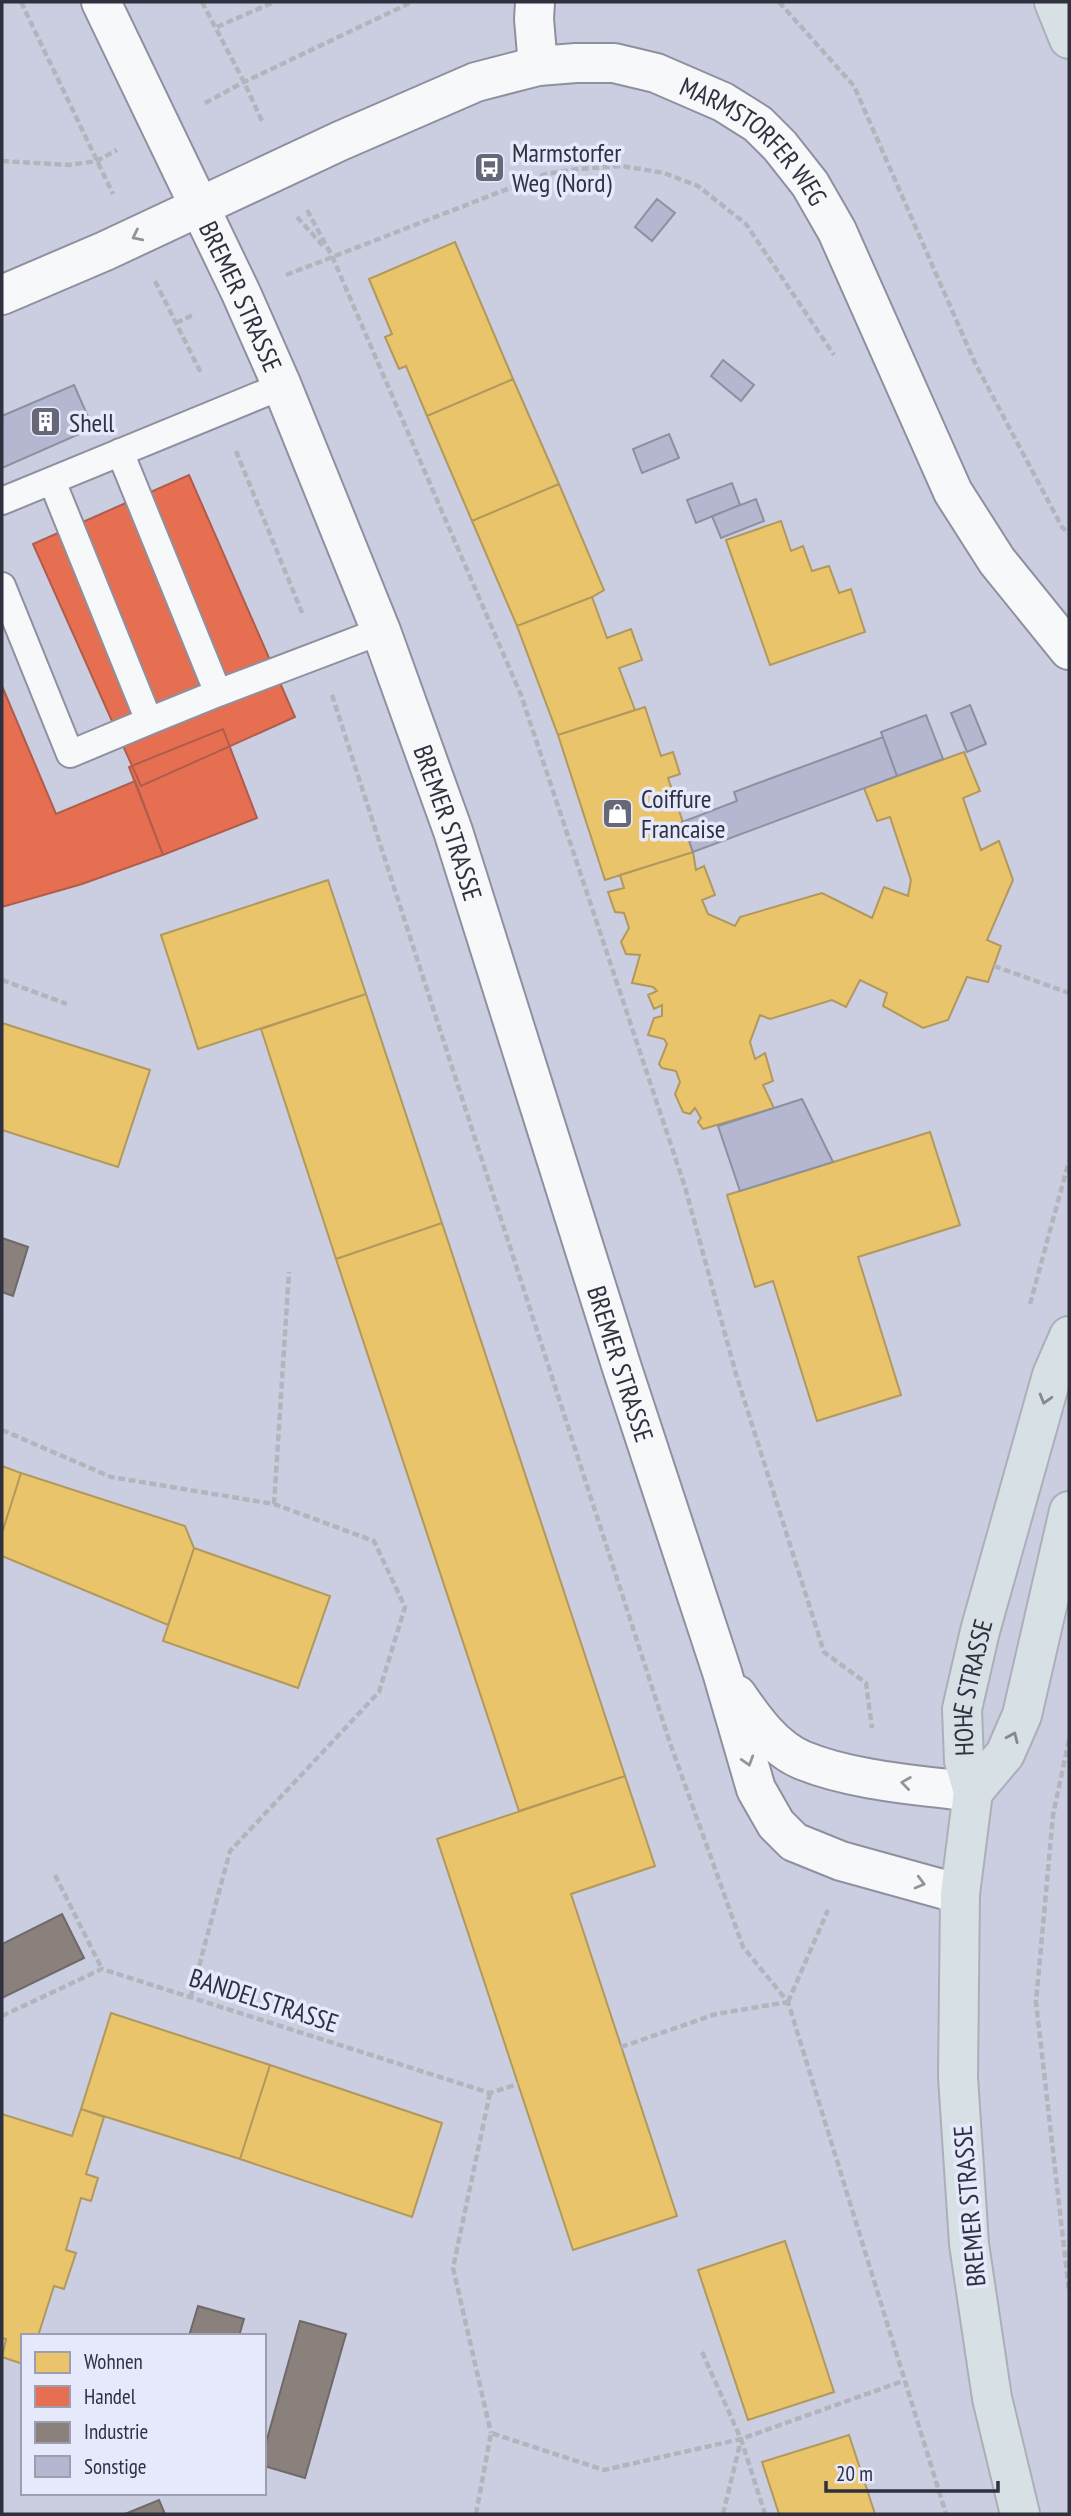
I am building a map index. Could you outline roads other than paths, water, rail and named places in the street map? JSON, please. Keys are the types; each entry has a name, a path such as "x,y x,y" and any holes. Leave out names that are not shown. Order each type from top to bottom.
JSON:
{"main road":[{"name":"BREMER STRASSE","path":"101,2 241,293 282,386 381,631 453,831 618,1355 722,1672 756,1789 776,1824 794,1842 841,1861 960,1894"},
{"path":"535,2 538,66"},
{"path":"1054,2 1069,39"},
{"name":"MARMSTORFER WEG","path":"2,295 134,238 340,141 476,82 538,66 576,62 614,63 656,73 723,102 758,124 780,146 810,184 837,232 953,492 997,561 1069,650"},
{"name":"HOHE STRASSE","path":"973,1792 964,1761 961,1709 966,1684 1052,1375 1069,1336"},
{"name":"HOHE STRASSE","path":"973,1792 1005,1754 1022,1714 1069,1511"},
{"name":"BREMER STRASSE","path":"722,1672 765,1732 801,1759 864,1777 973,1792 960,1894 958,2077 969,2244 992,2398 1020,2514"}],"lane":[{"path":"2,501 282,386"},
{"path":"120,452 218,693"},
{"path":"52,481 149,721"},
{"path":"2,586 70,754 319,653 381,631"}],"place":[{"name":"Marmstorfer Weg (Nord)","path":"489,167"},
{"name":"Shell","path":"46,422"},
{"name":"Coiffure Francaise","path":"618,813"}]}
